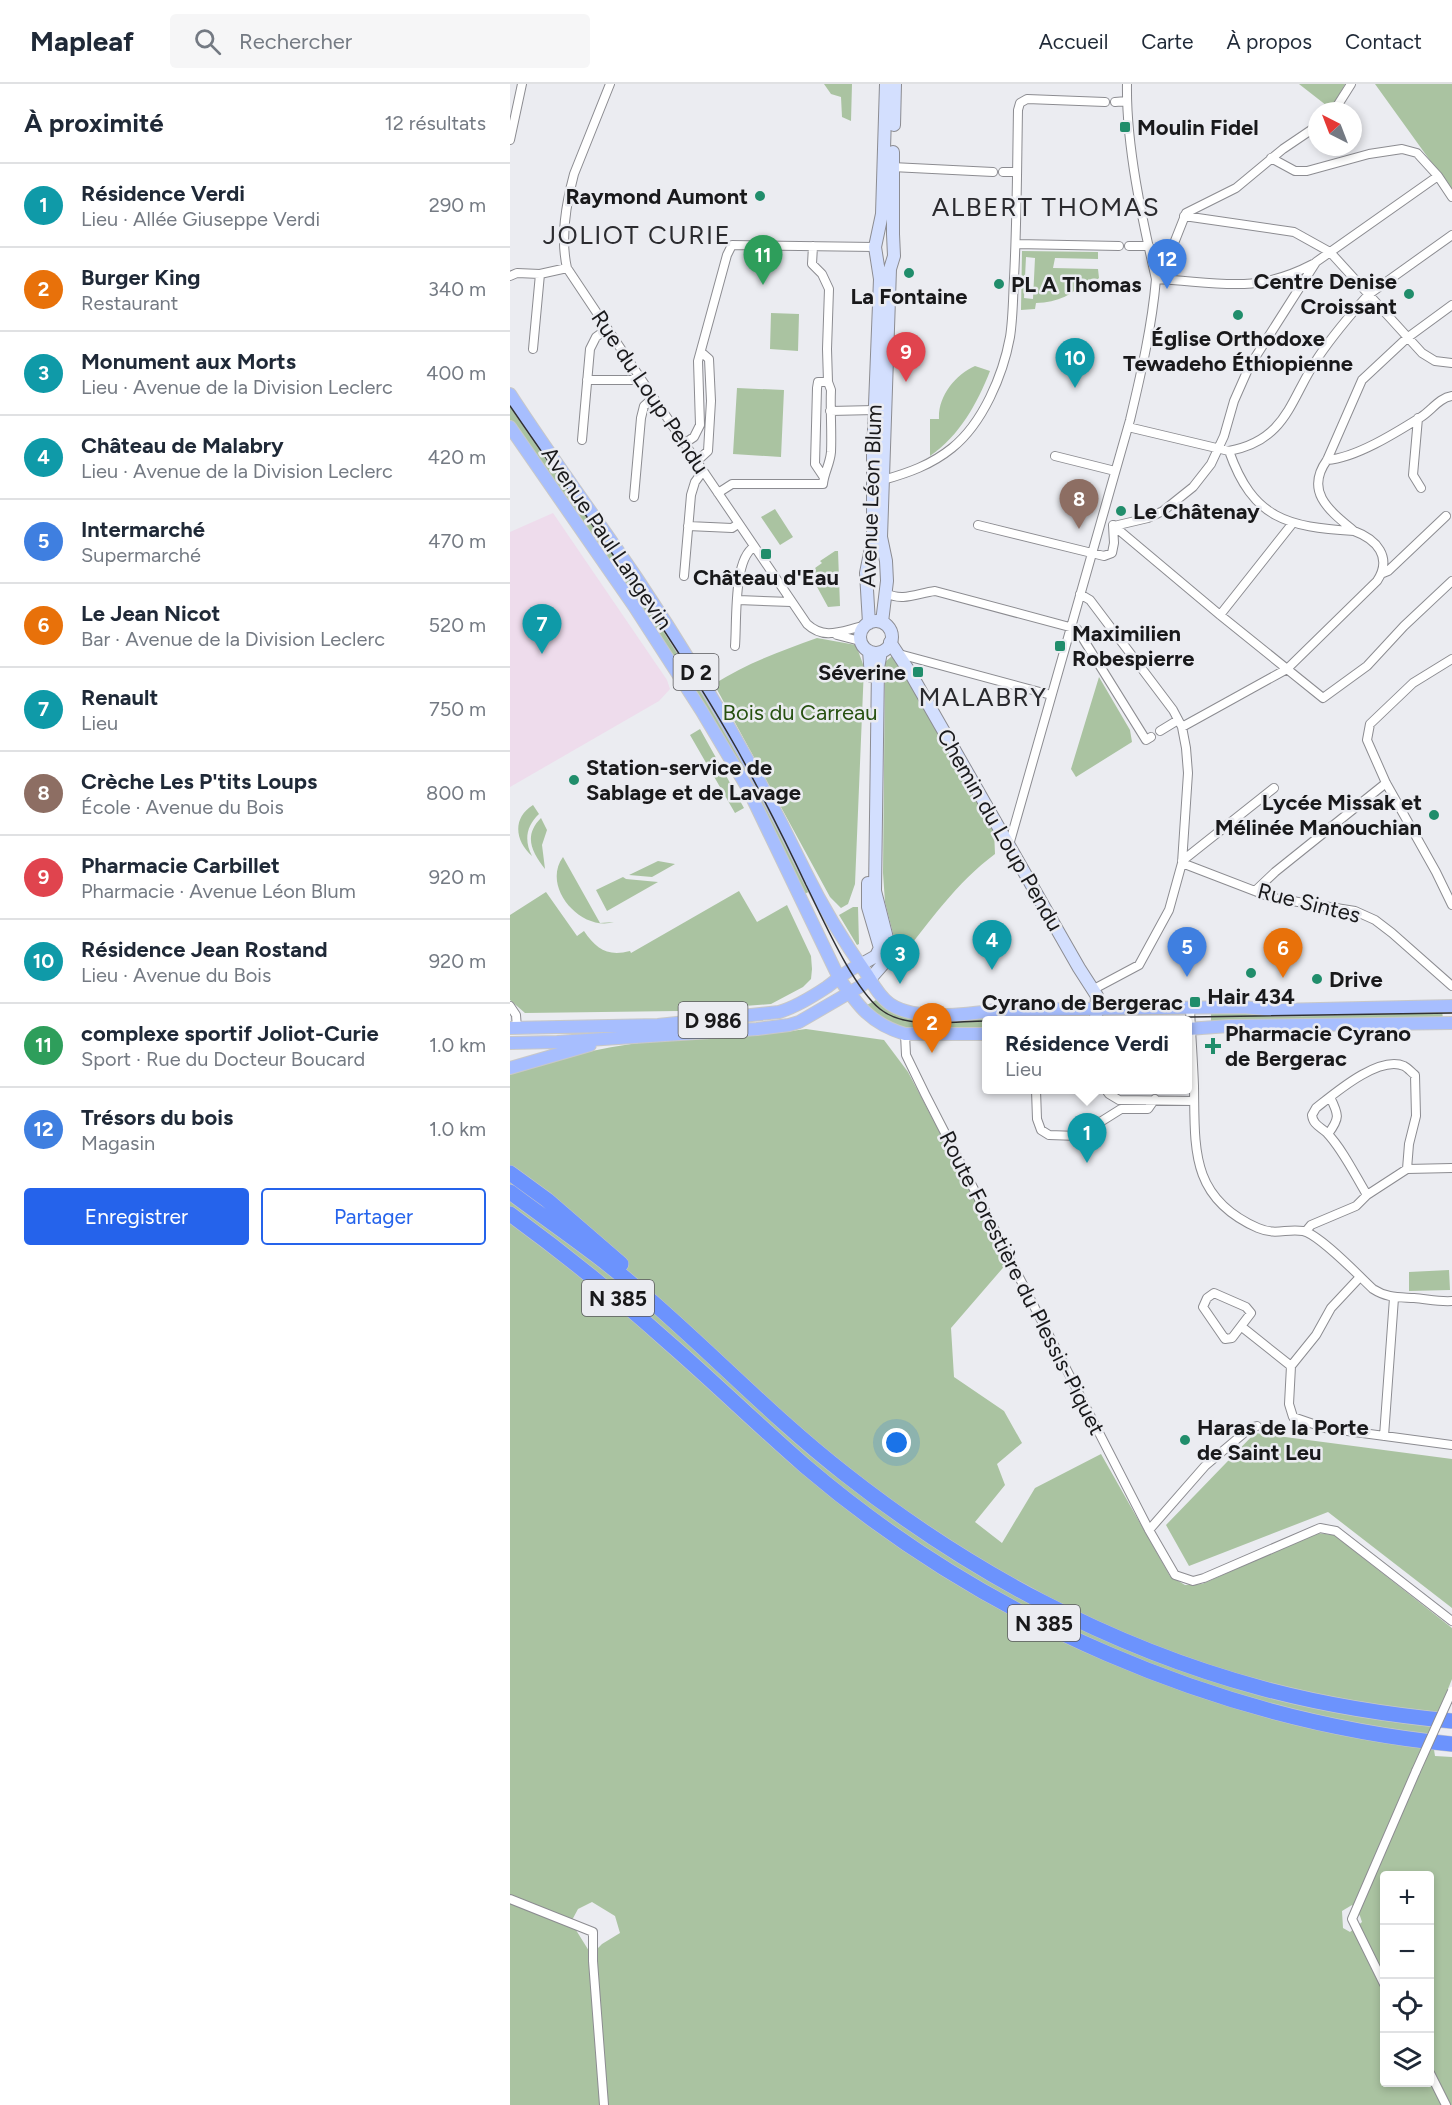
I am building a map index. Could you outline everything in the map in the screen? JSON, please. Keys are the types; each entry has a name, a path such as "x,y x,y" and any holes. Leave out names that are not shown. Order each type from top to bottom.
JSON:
{"highway":[{"path":"510,1173 547,1200 606,1251 634,1277 641,1291"},
{"name":"N 385","path":"510,1192 641,1291 762,1404 844,1474 932,1539 1021,1592 1117,1637 1209,1673 1316,1701 1392,1715 1452,1722"},
{"name":"N 385","path":"510,1214 621,1301 806,1466 844,1497 950,1572 998,1599 1100,1650 1160,1675 1315,1721 1372,1733 1452,1744"},
{"path":"510,1221 518,1227 531,1229"}],"main road":[{"name":"Avenue Léon Blum","path":"872,624 865,580 873,538 880,279 875,248 882,214 886,84"},
{"name":"Avenue Léon Blum","path":"872,624 887,587 886,561 881,537 890,269 895,242 892,167 896,84"},
{"path":"878,233 893,234"},
{"path":"878,261 892,262"},
{"name":"Avenue Paul Langevin","path":"510,394 636,577 687,657 765,790 830,919 870,968 880,994 890,1005 910,1013 921,1014 978,1013 996,1010 1096,1015"},
{"name":"Avenue Paul Langevin","path":"510,427 634,606 702,710 747,787 839,978 860,1006 880,1025 905,1034"},
{"path":"865,580 873,577 887,587"},
{"path":"849,993 870,968 880,948 867,898 871,675 875,651 890,642 891,633 872,624 860,633 864,647 875,651"},
{"name":"Chemin du Loup Pendu","path":"890,642 1079,968 1094,989"},
{"path":"839,978 870,968"},
{"name":"D 986","path":"514,1028 658,1025 779,1012 796,1006 839,978"},
{"path":"1094,989 1097,996 1096,1015 1190,1008 1243,1007 1276,1010 1452,1006"},
{"name":"D 986","path":"630,1037 777,1027 799,1022 849,993"},
{"path":"1192,1029 1452,1023"},
{"path":"510,1066 517,1058 514,1028"},
{"path":"905,1034 982,1034"},
{"path":"514,1043 630,1037"},
{"path":"510,1066 630,1037"}],"street":[{"path":"510,140 522,84"},
{"name":"Rue du Loup Pendu","path":"610,84 574,174 564,234 567,268 738,524 811,628 824,634 861,641"},
{"path":"1009,845 1128,427 1142,372 1155,295 1156,279 1136,172 1127,84"},
{"path":"1340,102 1351,84"},
{"path":"883,480 931,463 954,447 978,419 1003,364 1010,336 1016,244 1018,110 1020,103 1027,99 1105,102"},
{"path":"1115,102 1127,101"},
{"path":"1156,279 1163,271 1184,216 1193,208 1236,188 1271,158 1308,132"},
{"path":"1271,158 1295,171 1307,171 1369,154 1402,149 1417,153 1438,176 1452,197"},
{"path":"892,167 993,172"},
{"path":"1003,172 1017,172"},
{"path":"1156,279 1225,285 1257,284 1298,272 1316,262 1438,176"},
{"path":"1184,216 1294,232 1330,252 1414,346 1428,358 1442,363 1452,363"},
{"path":"1128,427 1218,450 1229,451 1255,444 1280,424 1319,356 1368,295 1452,235"},
{"path":"1016,244 1119,246"},
{"path":"686,443 694,437 700,425 698,372 701,352 727,255 732,245 875,248"},
{"path":"813,246 812,264 822,274 829,289 827,349 828,382 831,390 831,452 828,469 823,476"},
{"path":"1129,246 1149,246"},
{"path":"1114,526 1148,518 1173,505 1200,479 1218,450 1234,401 1249,367 1316,262"},
{"path":"510,276 517,273 540,274 567,268"},
{"path":"533,349 540,274"},
{"path":"1354,531 1332,512 1319,494 1318,479 1322,467 1362,380 1407,338 1452,305"},
{"path":"582,440 590,349 596,337 607,328"},
{"path":"697,461 708,451 711,400 710,359 701,352"},
{"path":"587,380 632,380 639,375"},
{"path":"718,493 732,484 823,484 823,476 815,464 817,388 818,382 828,382"},
{"path":"1327,460 1366,449 1418,418 1445,397 1452,396"},
{"path":"634,497 641,418 644,406 653,398"},
{"path":"830,411 875,411"},
{"path":"1418,418 1413,475 1421,488"},
{"path":"1229,451 1241,480 1254,499 1292,524 1354,531 1368,537 1378,546 1383,573"},
{"path":"1055,456 1115,471"},
{"path":"684,576 694,482 703,471"},
{"path":"1160,731 1287,669 1383,573 1388,571 1446,516"},
{"path":"1102,520 1114,526 1323,698 1367,666 1404,626 1452,581"},
{"path":"688,526 732,528 738,524"},
{"path":"1220,615 1292,524"},
{"path":"978,525 1104,556 1112,553 1114,526"},
{"path":"735,646 740,570 747,551 754,547"},
{"path":"887,587 902,598 935,591 1077,628 1146,740 1151,736"},
{"path":"1080,594 1090,600 1169,704 1180,723 1186,748 1188,773 1182,862 1169,910 1139,965 1094,989"},
{"path":"738,600 791,602"},
{"path":"833,634 872,624"},
{"path":"899,654 1051,695"},
{"path":"1452,659 1413,683 1370,724 1367,740 1386,783 1452,904"},
{"path":"1255,891 1275,872 1386,783"},
{"path":"1182,862 1274,788"},
{"name":"Rue Sintes","path":"1182,862 1273,898 1355,911 1375,920 1452,986"},
{"path":"510,1006 516,1015 514,1028"},
{"path":"1190,1008 1190,1016"},
{"name":"Route Forestière du Plessis-Piquet","path":"905,1034 906,1055 925,1094 1149,1530 1175,1575 1193,1581 1204,1578 1320,1528 1335,1531 1452,1621"},
{"path":"1192,1036 1194,1142 1198,1165 1208,1185 1222,1203 1241,1219 1261,1229 1277,1233 1305,1231 1318,1239 1373,1289 1383,1295 1394,1298 1452,1300"},
{"path":"1367,1195 1328,1134 1316,1124 1312,1115 1316,1108 1330,1097 1375,1067 1389,1064 1404,1066 1415,1075 1416,1116 1409,1144 1407,1169"},
{"path":"1036,1094 1037,1119 1041,1130 1049,1136 1078,1136 1114,1112 1121,1109 1148,1109 1155,1099"},
{"path":"1109,1094 1119,1100 1194,1101"},
{"path":"1328,1134 1338,1118 1330,1097"},
{"path":"1305,1231 1311,1225 1356,1206 1367,1195 1407,1169 1452,1168"},
{"path":"1360,1277 1331,1308 1316,1335 1291,1366 1289,1404 1293,1416 1324,1428 1452,1445"},
{"path":"1214,1293 1246,1307 1251,1313 1242,1327 1232,1338 1225,1339 1203,1307 1207,1298 1214,1293"},
{"path":"1384,1436 1394,1298"},
{"path":"1242,1327 1291,1366"},
{"path":"1149,1530 1205,1466 1250,1428 1257,1426"},
{"path":"1382,1979 1352,1919 1452,1691"},
{"path":"510,1899 593,1932 593,1961 604,2105"},
{"path":"1434,2081 1446,2105"}],"shaded area":[{"path":"553,513 667,680 670,689 659,701 510,787 510,532"}],"green space":[{"path":"824,84 852,84 851,121 842,117 841,97 831,94"},
{"path":"1299,84 1345,84 1335,102 1322,102"},
{"path":"1375,84 1452,84 1452,191"},
{"path":"1022,251 1098,252 1098,259 1055,258 1053,268 1098,269 1099,278 1093,283 1089,279 1065,297 1036,303 1035,309 1021,310","holes":["1026,257 1035,258 1033,299 1024,298"]},
{"path":"771,313 799,314 798,351 770,349"},
{"path":"975,366 990,371 979,395 959,429 930,456 930,419 939,419 941,402 949,387"},
{"path":"737,388 784,390 781,457 733,454"},
{"path":"510,400 684,656 674,663 510,421"},
{"path":"775,509 793,537 780,545 761,517"},
{"path":"838,551 840,606 828,607 816,585 814,586 808,576 816,571 815,568 822,563 820,561"},
{"name":"Bois du Carreau","path":"817,638 856,645 864,667 855,884 848,904 841,908 830,897 714,684 752,664"},
{"name":"Bois du Carreau","path":"892,656 898,662 994,830 995,854 956,890 900,959 896,954 896,945 885,902 883,873 885,662"},
{"path":"687,661 737,745 812,890 803,895 677,668"},
{"path":"1099,677 1130,730 1132,742 1076,777 1071,769"},
{"path":"700,729 744,808 735,813 690,735"},
{"path":"533,805 539,814 531,824 527,839 532,856 522,844 518,830 522,816"},
{"path":"541,818 547,830 542,845 545,869 531,844 532,831"},
{"path":"563,857 600,923 578,914 561,893 557,881 558,869"},
{"path":"658,861 675,864 652,877 629,875"},
{"path":"623,877 658,882 607,911 596,890"},
{"path":"739,891 757,922 787,905 811,956 811,979 803,987 771,1004 678,1011 525,1013 510,1000 510,915 546,892 577,936 584,931 593,943 603,950 615,953 630,951 631,953"},
{"path":"853,907 858,907 859,944 857,945 839,915"},
{"path":"876,1000 890,1011 905,1017 993,1014 993,1016 982,1016 982,1030 919,1030 894,1027 865,1006"},
{"path":"1442,1009 1443,1020 1211,1024 1211,1012"},
{"path":"806,1029 884,1040 908,1072 1008,1262 951,1328 954,1377 1004,1411 1022,1443 997,1464 1005,1485 975,1522 1002,1543 1035,1488 1101,1454 1170,1576 1185,1585 1202,1584 1317,1533 1334,1535 1452,1628 1452,1679 1431,1731 1435,1756 1452,1757 1452,2105 510,2105 510,1070 571,1055 631,1044","holes":["592,1902 615,1916 620,1933 602,1944 593,1953 589,1951 571,1922 578,1909","1352,1905 1362,1922 1350,1932 1343,1928 1342,1911"]},
{"path":"1449,1270 1450,1290 1409,1291 1409,1272"},
{"path":"1255,1433 1452,1459 1452,1608 1328,1512 1189,1566 1166,1525"}],"tram line":[{"path":"510,406 628,576 712,706 765,801 839,951 859,985 880,1009 903,1020 931,1023 982,1021"},
{"path":"1192,1017 1452,1013"}],"place":[{"name":"Moulin Fidel","path":"1125,127"},
{"name":"Raymond Aumont","path":"760,196"},
{"name":"La Fontaine","path":"909,273"},
{"name":"PL A Thomas","path":"999,284"},
{"name":"complexe sportif Joliot-Curie","path":"763,285"},
{"name":"Trésors du bois","path":"1167,289"},
{"name":"Centre Denise Croissant","path":"1409,294"},
{"name":"Église Orthodoxe Tewadeho Éthiopienne","path":"1238,315"},
{"name":"Pharmacie Carbillet","path":"906,382"},
{"name":"Résidence Jean Rostand","path":"1075,388"},
{"name":"Le Châtenay","path":"1121,511"},
{"name":"Crèche Les P'tits Loups","path":"1079,529"},
{"name":"Château d'Eau","path":"766,554"},
{"name":"Maximilien Robespierre","path":"1060,646"},
{"name":"Renault","path":"542,654"},
{"name":"Séverine","path":"918,672"},
{"name":"Station-service de Sablage et de Lavage","path":"574,780"},
{"name":"Lycée Missak et Mélinée Manouchian","path":"1434,815"},
{"name":"Château de Malabry","path":"992,970"},
{"name":"Hair 434","path":"1251,973"},
{"name":"Intermarché","path":"1187,977"},
{"name":"Le Jean Nicot","path":"1283,978"},
{"name":"Drive","path":"1317,979"},
{"name":"Monument aux Morts","path":"900,984"},
{"name":"Cyrano de Bergerac","path":"1195,1002"},
{"name":"Pharmacie Cyrano de Bergerac","path":"1213,1046"},
{"name":"Burger King","path":"932,1053"},
{"name":"Résidence Verdi","path":"1087,1163"},
{"name":"Haras de la Porte de Saint Leu","path":"1185,1440"}],"district":[{"name":"ALBERT THOMAS","path":"1046,207"},
{"name":"JOLIOT CURIE","path":"637,235"},
{"name":"MALABRY","path":"983,697"}]}
